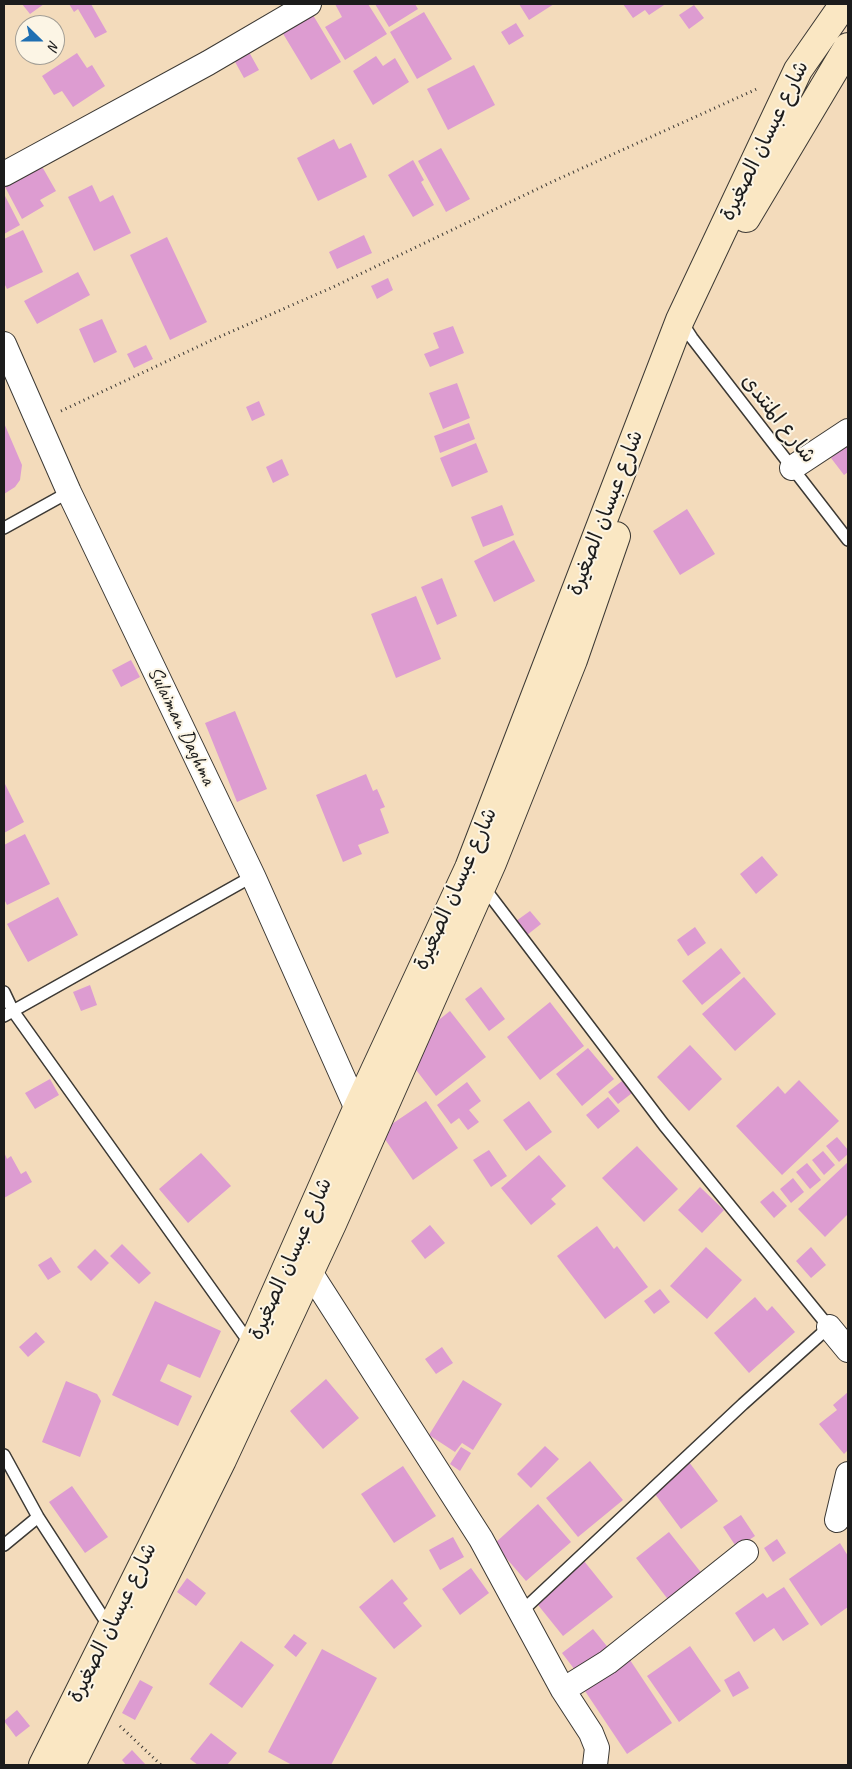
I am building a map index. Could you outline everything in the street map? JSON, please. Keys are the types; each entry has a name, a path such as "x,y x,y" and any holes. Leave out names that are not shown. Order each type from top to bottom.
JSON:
{"street":[{"path":"4,174 208,63 310,4"},
{"name":"شارع عبسان الصغيرة","path":"71,1765 222,1460 309,1271 476,876 686,329 798,70 844,4"},
{"name":"شارع عبسان الصغيرة","path":"686,329 739,230 848,47"},
{"name":"Sulaiman Daghma","path":"4,344 69,492 253,876 357,1109"},
{"path":"792,468 848,431"},
{"name":"شارع عبسان الصغيرة","path":"43,1765 252,1346 290,1266 294,1248 357,1109 476,876"},
{"path":"294,1248 481,1539 562,1690 591,1733 597,1748 595,1765"},
{"path":"829,1327 848,1350"},
{"path":"837,1520 848,1474"},
{"path":"562,1690 608,1662 746,1552"}],"lane":[{"name":"شارع المنتدى","path":"686,329 848,540"},
{"path":"4,528 69,492"},
{"path":"8,1013 253,876"},
{"path":"476,876 664,1125 829,1327 743,1404 521,1612"},
{"path":"4,992 8,1013 252,1346"},
{"path":"4,1455 38,1517 110,1628"},
{"path":"4,1545 38,1517"}],"path":[{"path":"37,422 210,341 331,288 556,180 798,70"},
{"path":"100,1706 161,1765"}],"building":[{"path":"22,4 44,4 30,14"},
{"path":"69,4 91,4 107,32 95,38 78,9 74,12"},
{"path":"335,4 368,4 387,34 345,60 325,27 342,17"},
{"path":"375,4 415,4 418,9 389,27"},
{"path":"519,4 554,4 529,20"},
{"path":"623,4 664,5 649,15 645,10 633,18"},
{"path":"694,5 704,18 689,29 679,15"},
{"path":"424,12 452,59 417,79 390,32"},
{"path":"313,15 341,62 311,80 282,32"},
{"path":"516,23 524,36 509,45 501,32"},
{"path":"249,52 259,70 244,78 234,60"},
{"path":"77,53 87,68 92,65 105,86 73,107 62,91 54,95 42,76 59,65 65,65 65,61"},
{"path":"376,56 383,66 395,58 409,82 373,105 353,71"},
{"path":"474,65 495,105 448,130 427,89"},
{"path":"334,139 339,149 351,143 367,177 318,201 297,158"},
{"path":"441,148 470,199 446,212 418,161"},
{"path":"413,160 424,180 421,182 434,205 413,217 388,175"},
{"path":"40,163 56,191 40,200 44,206 22,219 4,185"},
{"path":"92,185 100,202 113,195 131,233 94,251 68,197"},
{"path":"4,194 20,225 4,234"},
{"path":"23,230 43,272 7,289 4,283 4,239"},
{"path":"364,235 372,253 337,269 329,252"},
{"path":"167,237 207,322 170,340 130,255"},
{"path":"78,272 90,295 37,324 24,301"},
{"path":"388,278 393,290 377,299 371,286"},
{"path":"102,319 117,352 94,363 79,329"},
{"path":"453,326 464,353 430,367 424,354 439,348 433,333"},
{"path":"146,345 153,359 134,368 127,354"},
{"path":"457,383 470,418 443,429 429,393"},
{"path":"259,401 265,415 252,421 246,407"},
{"path":"4,423 22,465 20,480 15,487 4,494"},
{"path":"469,423 475,439 440,453 434,436"},
{"path":"476,443 488,472 452,487 440,458"},
{"path":"848,444 848,472 844,475 831,458"},
{"path":"282,459 289,475 273,483 266,467"},
{"path":"502,505 514,535 483,547 471,517"},
{"path":"687,509 715,554 680,575 653,531"},
{"path":"514,540 535,581 494,602 474,561"},
{"path":"442,578 457,616 437,625 421,587"},
{"path":"416,596 441,659 396,678 371,614"},
{"path":"131,660 140,677 121,687 112,670"},
{"path":"235,711 267,789 237,802 205,723"},
{"path":"366,774 373,791 377,789 385,807 380,809 389,833 358,845 362,854 343,862 316,795"},
{"path":"4,782 24,822 4,833"},
{"path":"25,834 50,884 7,905 4,899 4,845"},
{"path":"762,856 778,875 756,894 740,874"},
{"path":"58,897 78,935 28,962 7,924"},
{"path":"530,911 541,924 527,935 516,921"},
{"path":"695,927 706,943 688,956 677,940"},
{"path":"721,948 741,973 702,1005 682,981"},
{"path":"744,977 776,1014 735,1051 702,1014"},
{"path":"90,985 97,1005 81,1011 73,992"},
{"path":"481,987 505,1019 489,1031 465,999"},
{"path":"550,1002 584,1046 540,1080 507,1037"},
{"path":"450,1011 486,1057 436,1096 401,1050"},
{"path":"690,1045 722,1079 689,1111 657,1077"},
{"path":"588,1048 614,1079 582,1106 556,1074"},
{"path":"50,1079 59,1095 35,1109 25,1093"},
{"path":"799,1080 839,1121 782,1175 736,1126 778,1086 785,1094"},
{"path":"622,1081 632,1093 618,1104 608,1092"},
{"path":"467,1082 481,1101 469,1110 479,1122 468,1130 459,1118 451,1124 437,1105"},
{"path":"608,1097 620,1111 598,1129 586,1115"},
{"path":"426,1101 458,1148 413,1180 380,1132"},
{"path":"529,1101 552,1132 526,1151 503,1120"},
{"path":"837,1137 848,1150 848,1154 839,1162 826,1146"},
{"path":"637,1146 678,1189 644,1222 602,1178"},
{"path":"489,1150 507,1176 491,1187 473,1160"},
{"path":"823,1151 835,1165 824,1175 812,1160"},
{"path":"4,1152 7,1159 11,1156 21,1174 26,1171 32,1182 4,1198"},
{"path":"201,1153 231,1186 188,1223 159,1189"},
{"path":"539,1155 566,1186 551,1199 556,1204 531,1225 501,1188"},
{"path":"848,1162 848,1214 825,1237 798,1209"},
{"path":"807,1163 821,1180 810,1189 796,1172"},
{"path":"793,1178 804,1192 791,1203 780,1189"},
{"path":"700,1187 724,1210 702,1233 678,1210"},
{"path":"773,1191 787,1206 774,1218 760,1202"},
{"path":"430,1225 445,1243 425,1259 411,1241"},
{"path":"597,1226 614,1249 617,1246 648,1287 605,1319 557,1256"},
{"path":"122,1244 151,1273 139,1284 110,1256"},
{"path":"706,1247 742,1280 707,1319 670,1286"},
{"path":"811,1247 826,1265 811,1278 796,1261"},
{"path":"95,1249 109,1263 91,1281 77,1267"},
{"path":"51,1257 61,1272 48,1280 38,1265"},
{"path":"660,1289 670,1302 654,1314 644,1301"},
{"path":"755,1297 767,1311 772,1306 795,1332 749,1373 714,1333"},
{"path":"155,1301 221,1331 200,1378 168,1364 160,1381 192,1396 178,1426 112,1395"},
{"path":"36,1332 45,1342 28,1357 19,1347"},
{"path":"442,1347 453,1363 436,1374 425,1359"},
{"path":"326,1379 359,1418 323,1449 290,1411"},
{"path":"463,1380 502,1404 473,1450 462,1443 455,1452 429,1435"},
{"path":"66,1381 97,1394 101,1401 80,1457 42,1442"},
{"path":"848,1392 848,1450 844,1454 819,1424 837,1410 833,1405"},
{"path":"545,1446 559,1459 531,1488 517,1474"},
{"path":"461,1447 471,1453 460,1471 450,1464"},
{"path":"590,1461 623,1500 578,1537 546,1498"},
{"path":"689,1462 718,1501 681,1529 652,1490"},
{"path":"403,1466 436,1516 394,1543 361,1494"},
{"path":"72,1486 108,1537 85,1553 49,1502"},
{"path":"538,1504 571,1542 526,1581 494,1544"},
{"path":"741,1515 755,1536 737,1548 723,1527"},
{"path":"669,1532 703,1575 670,1602 636,1558"},
{"path":"453,1537 464,1557 440,1570 429,1550"},
{"path":"777,1539 786,1553 773,1562 764,1548"},
{"path":"840,1543 848,1556 848,1607 821,1626 789,1579"},
{"path":"584,1561 613,1597 563,1636 534,1600"},
{"path":"471,1568 489,1593 460,1615 442,1589"},
{"path":"187,1578 206,1593 196,1606 177,1592"},
{"path":"392,1579 408,1599 403,1603 422,1626 394,1649 359,1607"},
{"path":"784,1587 809,1624 783,1641 774,1628 754,1642 735,1613 763,1593 767,1598"},
{"path":"593,1629 610,1650 578,1674 562,1653"},
{"path":"294,1634 307,1643 296,1657 284,1647"},
{"path":"241,1641 274,1665 242,1708 209,1684"},
{"path":"690,1646 721,1691 679,1722 647,1676"},
{"path":"322,1649 377,1678 331,1765 292,1765 268,1752"},
{"path":"628,1657 672,1723 627,1754 583,1688"},
{"path":"739,1671 749,1688 733,1697 724,1680"},
{"path":"140,1680 153,1687 135,1720 122,1713"},
{"path":"17,1710 30,1726 16,1737 4,1721"},
{"path":"211,1733 237,1753 227,1765 198,1765 190,1759"},
{"path":"132,1750 146,1765 126,1765 122,1760"}]}
